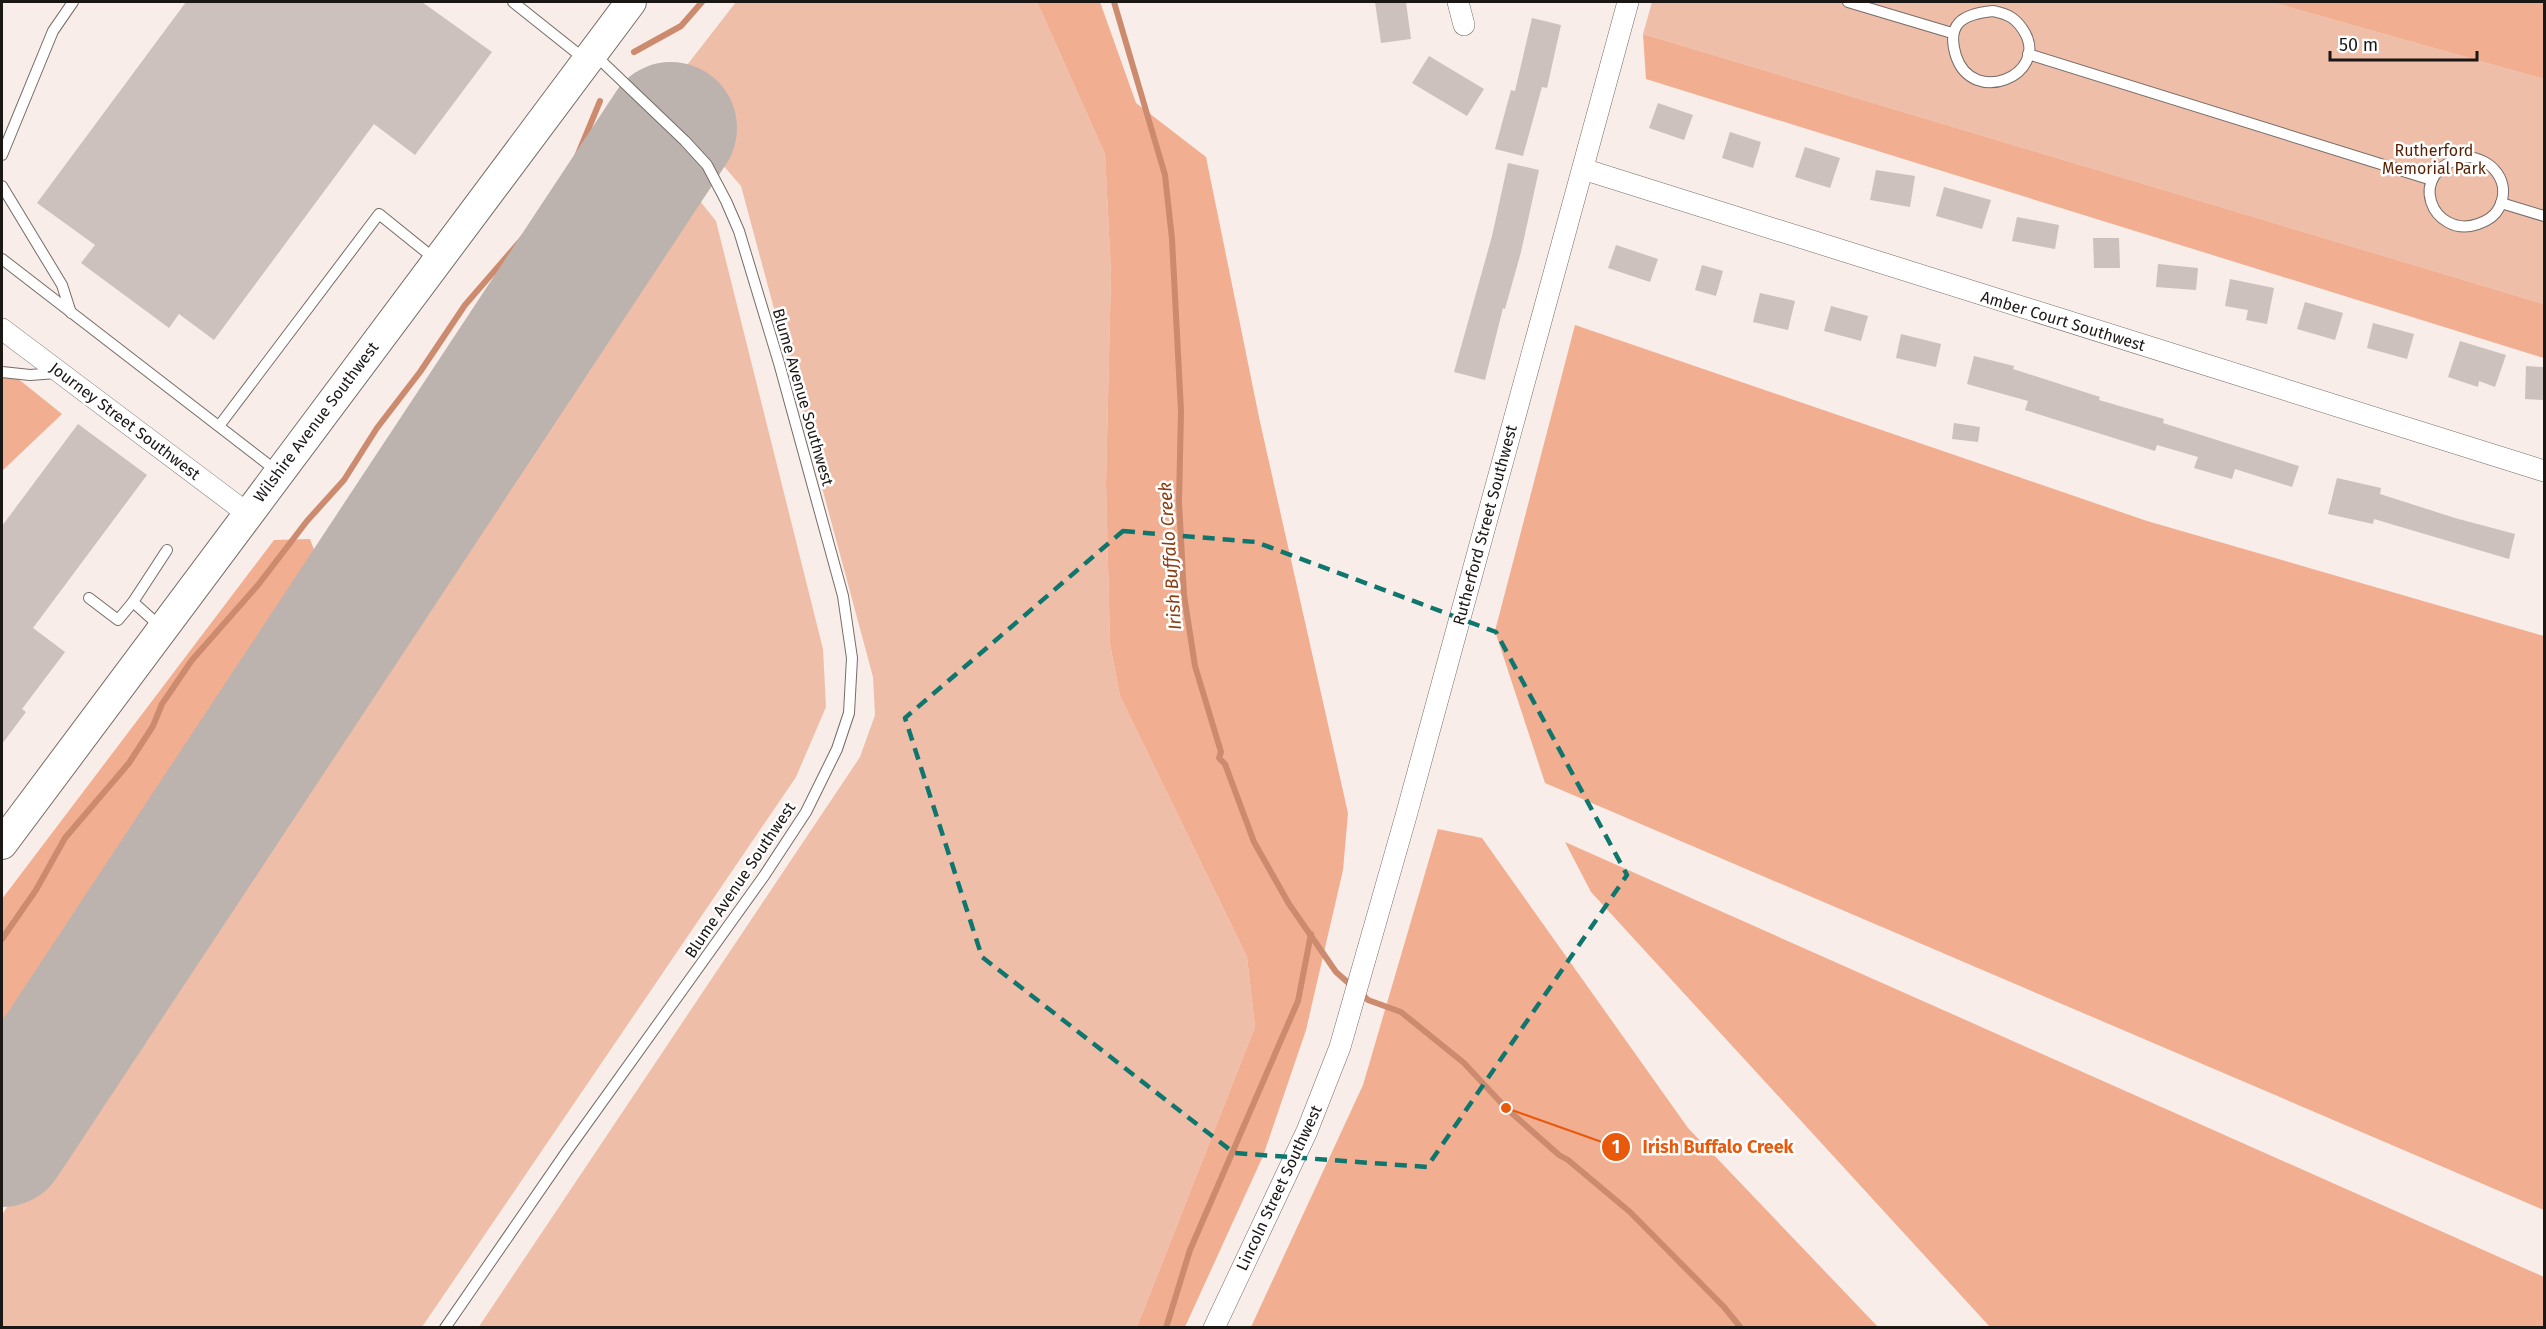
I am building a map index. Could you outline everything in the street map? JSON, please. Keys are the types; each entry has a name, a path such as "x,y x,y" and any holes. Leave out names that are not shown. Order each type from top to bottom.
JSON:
{"street":[{"name":"Wilshire Avenue Southwest","path":"2,844 632,2"},
{"path":"1458,2 1464,25"},
{"name":"Rutherford Street Southwest","path":"1340,1047 1628,2"},
{"name":"Amber Court Southwest","path":"1583,169 2544,471"},
{"name":"Journey Street Southwest","path":"2,329 248,513"},
{"name":"Lincoln Street Southwest","path":"1214,1328 1307,1131 1340,1047"}],"lane":[{"path":"2,155 53,31 73,2"},
{"name":"Blume Avenue Southwest","path":"445,1328 567,1150 764,876 806,812 837,749 849,713 852,658 843,596 779,363 739,231 726,201 706,165 685,141 590,57 513,2"},
{"path":"1848,2 1952,33"},
{"path":"1993,10 2015,18 2028,39 2025,64 2010,79 1998,82 1976,80 1963,71 1958,62 1951,41 1952,33 1968,15 1993,10"},
{"path":"2028,54 2432,180"},
{"path":"2466,157 2476,157 2494,168 2499,175 2503,194 2501,203 2493,216 2484,222 2462,226 2450,223 2439,216 2430,199 2429,188 2432,180 2446,163 2466,157"},
{"path":"2,186 62,285 71,314"},
{"path":"2501,203 2544,216"},
{"path":"219,426 379,214 437,261"},
{"path":"2,259 279,472"},
{"path":"2,372 30,375 59,372"},
{"path":"89,598 118,620 133,602 167,550"},
{"path":"133,602 162,628"}],"highlighted area":[{"path":"1123,531 1256,542 1496,632 1627,875 1427,1167 1234,1153 982,957 905,718"}],"green space":[{"path":"736,2 1037,2 1105,154 1111,273 1106,483 1110,644 1120,696 1247,957 1255,1027 1137,1327 478,1328 860,757 875,715 873,677 741,186 663,96"},
{"name":"Rutherford Memorial Park","path":"1652,2 2271,2 2544,79 2544,304 1643,34"},
{"path":"676,171 716,221 823,649 826,707 796,777 422,1327 2,1327 2,1215"}],"shaded area":[{"path":"1037,2 1100,2 1136,103 1206,157 1260,422 1348,813 1343,870 1306,1030 1263,1156 1185,1327 1137,1327 1255,1027 1247,957 1120,696 1110,644 1106,483 1111,273 1105,154"},
{"path":"2271,2 2544,2 2544,79"},
{"path":"1643,34 2544,304 2544,358 1646,79"},
{"path":"1575,325 2147,521 2544,636 2544,1210 1545,783 1495,631"},
{"path":"2,366 62,414 2,471"},
{"path":"310,539 319,563 320,595 293,632 49,1004 19,1042 2,1032 2,899 274,540"},
{"path":"1438,829 1482,838 1688,1128 1878,1327 1251,1327 1363,1085"},
{"path":"1565,842 2544,1277 2544,1327 1990,1327 1591,892"}],"building":[{"path":"186,2 422,2 492,52 415,155 374,124 214,340 179,314 169,328 81,263 95,245 37,203"},
{"path":"1375,2 1406,2 1411,39 1381,43"},
{"path":"1532,18 1561,25 1547,88 1542,87 1523,156 1495,149 1511,90 1515,91"},
{"path":"1429,56 1484,89 1467,116 1412,83"},
{"path":"1658,103 1693,115 1684,140 1649,128"},
{"path":"1730,132 1761,142 1753,168 1722,158"},
{"path":"1805,147 1840,158 1830,188 1795,177"},
{"path":"1508,163 1539,170 1521,252 1505,309 1503,308 1485,380 1454,372 1492,236"},
{"path":"1876,170 1915,176 1910,207 1870,200"},
{"path":"1944,187 1991,200 1982,229 1936,216"},
{"path":"2017,217 2059,225 2055,249 2012,241"},
{"path":"2093,238 2119,238 2120,268 2094,268"},
{"path":"1616,245 1658,259 1650,282 1608,268"},
{"path":"2158,264 2198,268 2196,290 2156,287"},
{"path":"1702,265 1723,271 1716,296 1695,290"},
{"path":"2230,279 2274,288 2267,324 2246,320 2248,310 2225,306"},
{"path":"1760,293 1795,301 1788,330 1753,322"},
{"path":"2305,302 2343,313 2335,340 2297,329"},
{"path":"1831,306 1868,316 1861,341 1824,331"},
{"path":"2373,323 2414,334 2407,359 2367,348"},
{"path":"1901,334 1941,344 1936,367 1896,358"},
{"path":"2460,341 2506,355 2495,387 2479,381 2478,387 2448,377"},
{"path":"1974,356 2014,366 2013,369 2100,397 2099,400 2164,419 2163,423 2299,466 2292,487 2235,469 2232,479 2194,468 2198,457 2157,445 2155,451 2025,410 2028,401 1967,384"},
{"path":"2526,366 2544,367 2544,400 2525,399"},
{"path":"1954,423 1980,427 1978,442 1952,439"},
{"path":"78,424 147,475 33,628 65,652 22,709 26,712 2,744 2,526"},
{"path":"2337,478 2381,488 2380,494 2515,534 2509,559 2374,519 2373,524 2328,514"}],"waterway":[{"path":"634,52 681,26 702,2"},
{"name":"Irish Buffalo Creek","path":"1114,2 1165,175 1172,239 1181,411 1179,502 1184,595 1195,666 1221,752 1219,758 1225,764 1254,842 1289,904 1336,972 1353,987"},
{"path":"2,939 36,890 65,838 129,763 153,726 162,704 192,660 258,585 307,521 344,480 377,428 420,372 465,305 536,223 571,171 600,101"},
{"path":"1166,1328 1190,1250 1298,1001 1311,934"},
{"name":"Irish Buffalo Creek","path":"1361,993 1368,1000 1401,1012 1464,1063 1506,1108 1559,1155 1630,1212 1724,1307 1741,1328"}],"runway":[{"path":"2,1141 671,128"}],"place":[{"name":"Irish Buffalo Creek","path":"1506,1108"}]}
